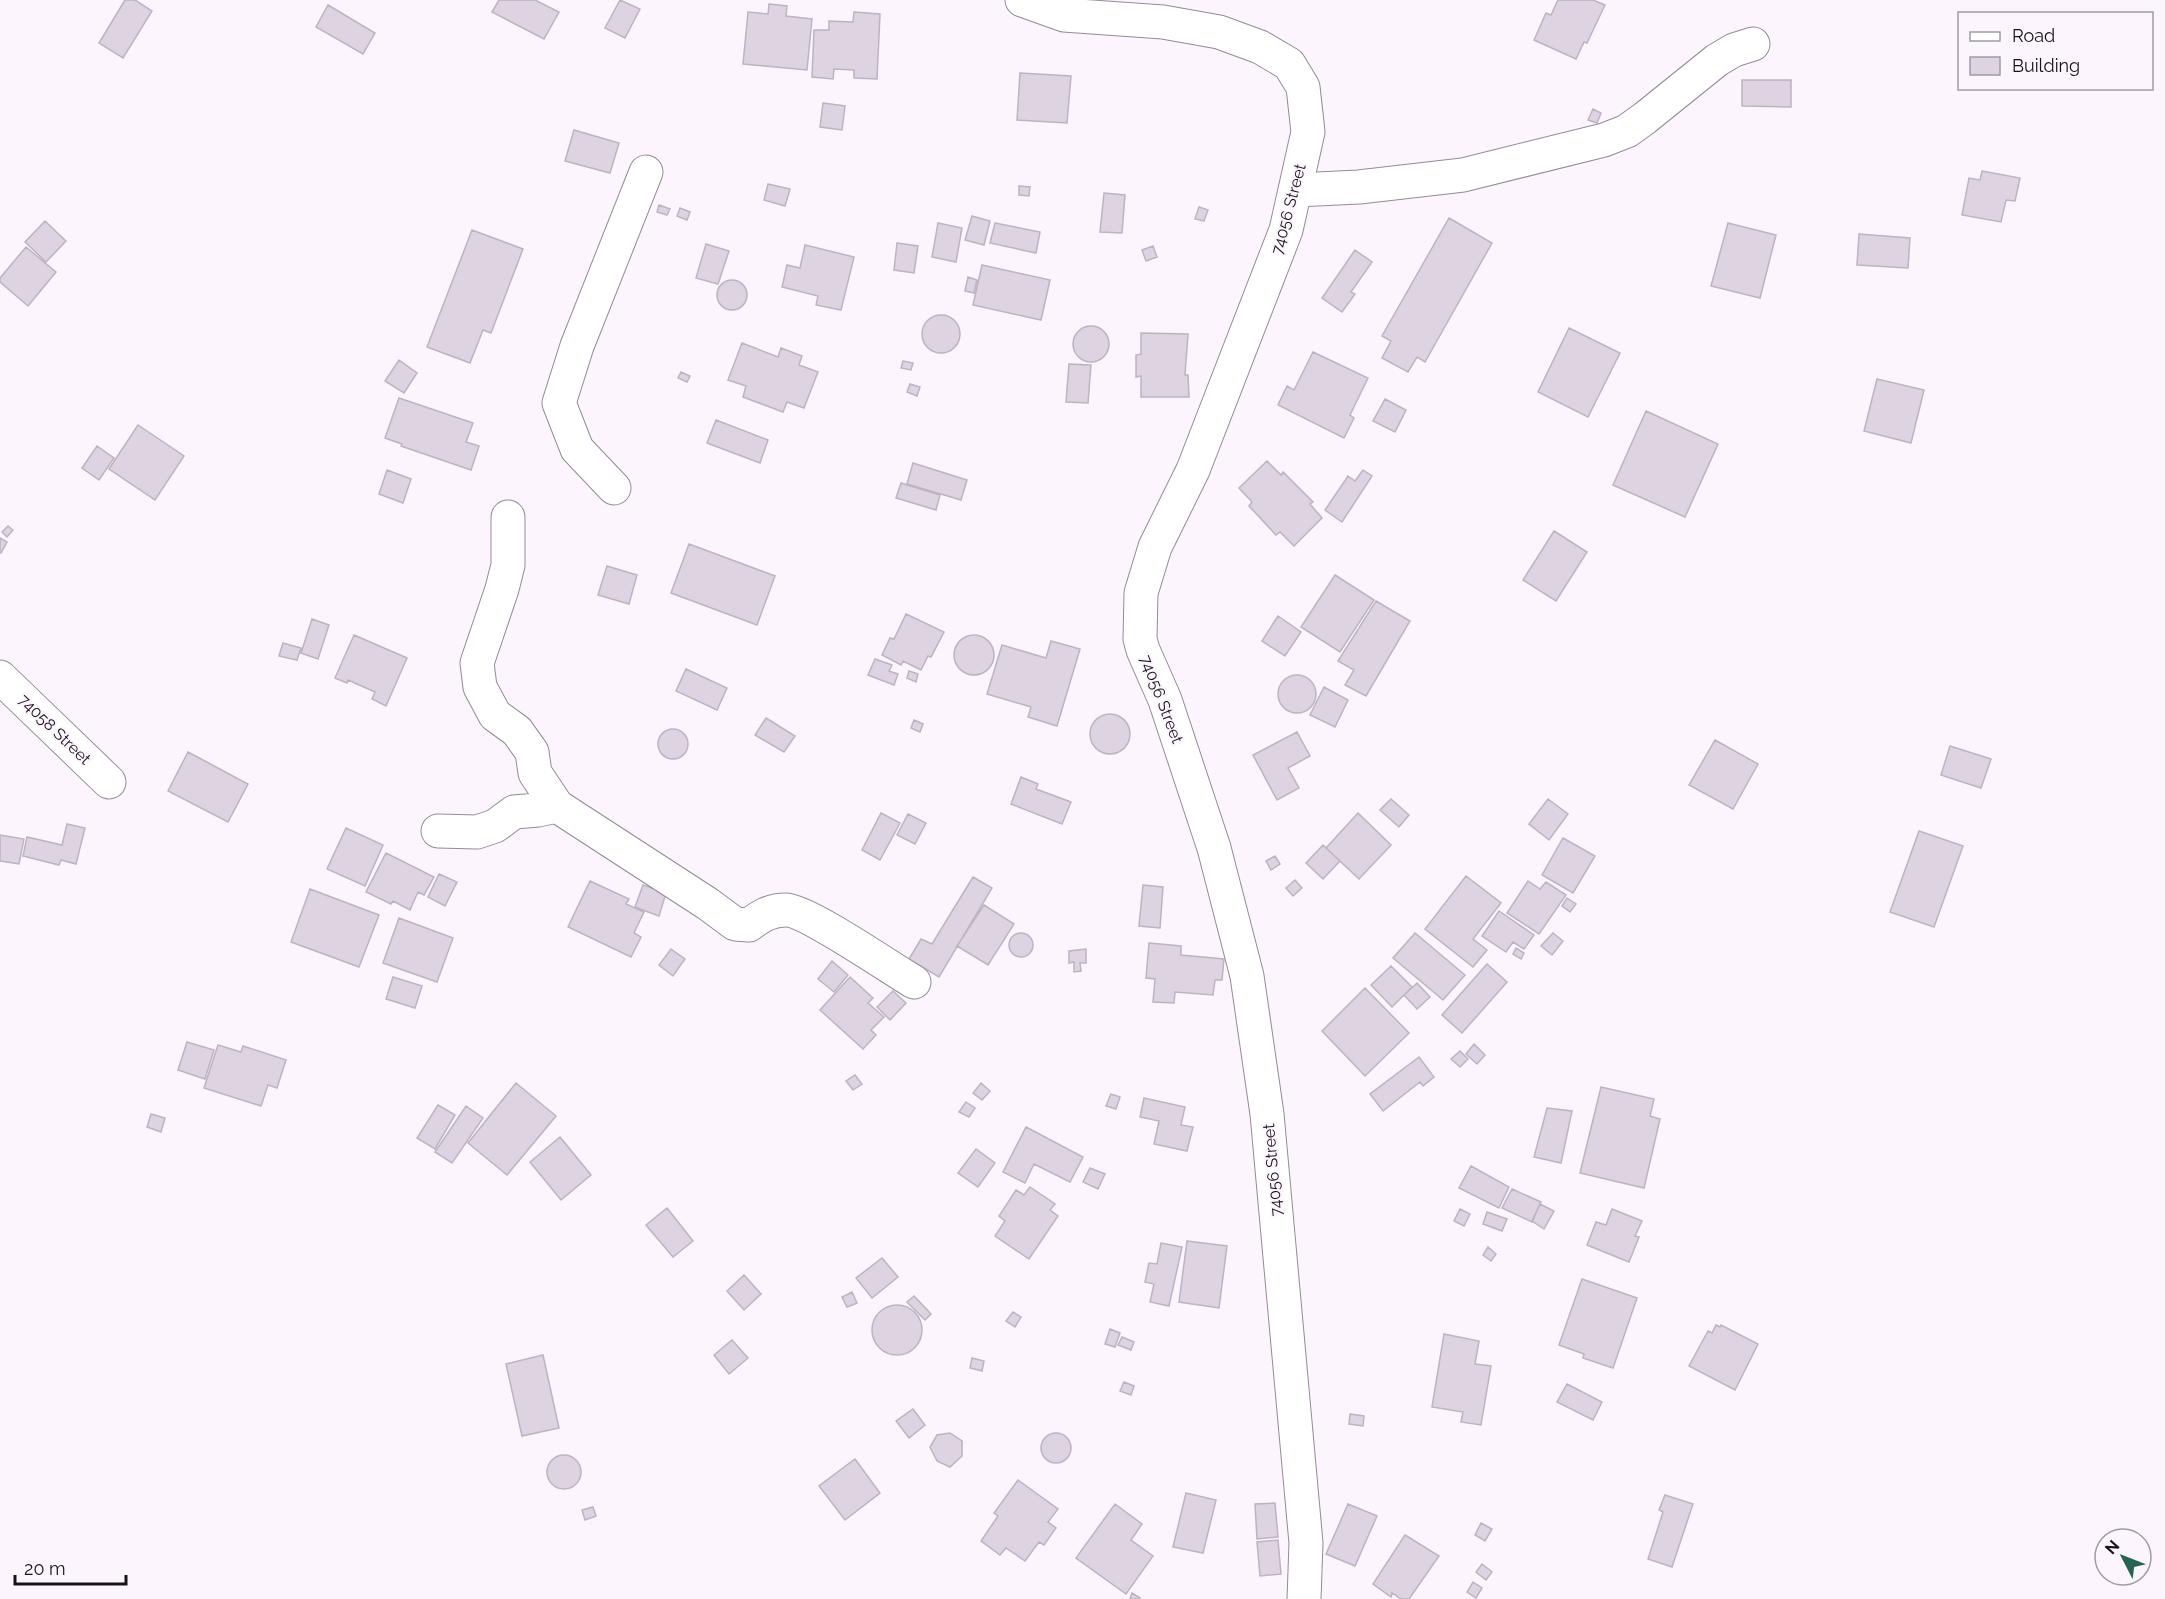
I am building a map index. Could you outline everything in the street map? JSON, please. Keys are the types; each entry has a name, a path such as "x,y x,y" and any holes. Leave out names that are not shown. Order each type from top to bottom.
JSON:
{"street":[{"name":"74056 Street","path":"1022,0 1064,15 1163,22 1219,32 1260,47 1289,64 1302,87 1308,132 1287,230 1193,470 1155,548 1141,593 1140,639 1165,700 1214,848 1247,976 1267,1114 1306,1543 1304,1599"},
{"path":"1296,190 1359,187 1463,175 1604,140 1627,131 1717,60 1734,50 1754,44"},
{"path":"615,488 577,449 559,403 577,346 646,172"},
{"path":"508,517 508,565 477,663 480,687 495,715 517,731 532,752 535,772 557,806 735,924 749,925 764,913 788,909 811,918 914,982"},
{"name":"74058 Street","path":"0,676 109,782"},
{"path":"438,831 477,832 495,826 514,812 557,806"}],"building":[{"path":"125,0 135,0 152,11 123,58 99,43"},
{"path":"499,0 535,0 559,12 544,39 492,12"},
{"path":"620,0 640,9 625,38 605,28"},
{"path":"1558,0 1593,0 1605,5 1587,43 1584,42 1576,59 1534,40 1546,13 1551,15"},
{"path":"769,4 787,6 786,16 812,19 807,70 743,64 748,12 768,14"},
{"path":"328,5 375,33 363,54 316,27"},
{"path":"854,12 880,14 877,79 854,78 854,70 834,69 833,79 812,77 814,30 829,30 829,21 853,22"},
{"path":"1020,73 1071,76 1067,123 1017,120"},
{"path":"1742,80 1791,80 1791,107 1742,106"},
{"path":"823,103 845,106 842,130 820,127"},
{"path":"1593,109 1601,113 1597,123 1588,120"},
{"path":"574,130 619,143 610,173 565,161"},
{"path":"1982,171 2020,178 2015,201 2006,200 2001,222 1962,215 1969,178 1980,180"},
{"path":"768,184 790,189 785,206 764,200"},
{"path":"1019,186 1030,187 1029,196 1019,195"},
{"path":"1104,193 1125,195 1122,233 1100,232"},
{"path":"659,205 670,209 667,215 657,212"},
{"path":"1199,207 1208,210 1204,221 1195,219"},
{"path":"680,208 690,212 687,220 677,216"},
{"path":"972,216 990,221 984,245 965,240"},
{"path":"1449,218 1492,243 1425,362 1417,357 1408,372 1382,358 1391,341 1382,336"},
{"path":"45,221 66,241 46,262 25,242"},
{"path":"938,223 962,228 956,262 932,257"},
{"path":"995,223 1040,232 1036,253 990,243"},
{"path":"1728,223 1776,235 1760,298 1711,286"},
{"path":"472,230 523,249 491,333 483,330 470,363 427,347"},
{"path":"1859,234 1910,238 1908,268 1857,265"},
{"path":"897,243 918,246 914,273 894,270"},
{"path":"706,244 729,251 718,284 696,278"},
{"path":"805,245 854,257 841,310 816,305 818,296 782,287 787,265 800,268"},
{"path":"1153,246 1157,257 1146,261 1142,250"},
{"path":"26,247 56,272 28,306 0,282 0,278"},
{"path":"1355,250 1372,262 1351,292 1355,294 1342,312 1322,298"},
{"path":"982,265 1050,280 1041,320 973,305"},
{"path":"968,277 977,280 974,293 965,291"},
{"path":"732,280 742,285 747,295 742,305 732,310 722,305 717,295 722,285"},
{"path":"941,315 955,320 960,334 955,348 941,353 927,348 922,334 927,320"},
{"path":"1091,326 1104,331 1109,344 1104,357 1091,362 1078,357 1073,344 1078,331"},
{"path":"1569,328 1620,353 1588,417 1538,392"},
{"path":"1141,333 1188,334 1185,375 1188,375 1189,397 1141,397 1141,376 1136,377 1136,355 1141,354"},
{"path":"742,343 778,357 781,348 802,356 799,365 818,372 804,408 787,402 783,412 743,397 746,386 728,380"},
{"path":"1313,352 1368,378 1350,415 1354,418 1344,438 1278,405 1287,386 1294,390"},
{"path":"399,360 417,373 404,393 385,381"},
{"path":"903,361 913,363 911,370 901,368"},
{"path":"1069,364 1091,365 1088,403 1066,402"},
{"path":"681,372 690,376 687,382 678,378"},
{"path":"1877,379 1924,390 1911,443 1864,431"},
{"path":"910,384 920,387 917,396 907,392"},
{"path":"399,398 473,423 466,442 479,446 471,470 401,446 402,444 385,438"},
{"path":"1385,399 1406,410 1395,432 1373,421"},
{"path":"1646,411 1718,444 1685,517 1613,485"},
{"path":"716,420 768,440 760,463 707,443"},
{"path":"138,425 184,456 155,500 109,469"},
{"path":"97,446 114,458 99,480 82,468"},
{"path":"1267,461 1281,475 1283,472 1313,502 1310,504 1322,518 1294,546 1280,532 1276,535 1249,506 1252,502 1239,488"},
{"path":"913,463 967,480 961,500 907,484"},
{"path":"387,470 411,479 403,503 379,494"},
{"path":"1363,470 1372,476 1342,522 1325,510 1348,476 1355,481"},
{"path":"901,483 940,495 936,510 896,498"},
{"path":"8,526 13,530 7,537 2,532"},
{"path":"1554,531 1587,552 1556,601 1523,580"},
{"path":"0,538 7,542 1,553 0,552"},
{"path":"689,544 775,576 757,625 671,593"},
{"path":"607,566 637,575 629,604 598,595"},
{"path":"1335,575 1374,600 1340,652 1301,627"},
{"path":"1376,601 1410,621 1366,696 1345,685 1354,670 1338,661"},
{"path":"906,614 944,632 931,657 928,656 921,670 903,661 901,665 882,655 890,638 894,639"},
{"path":"1278,616 1301,632 1285,656 1262,641"},
{"path":"312,619 329,625 318,659 301,653"},
{"path":"354,635 407,658 386,706 372,699 375,692 348,680 347,683 335,678"},
{"path":"974,635 988,641 994,655 988,669 974,675 960,669 954,655 960,641"},
{"path":"1051,641 1080,649 1057,726 1028,717 1031,707 987,694 1002,645 1046,658"},
{"path":"283,643 301,648 297,660 279,656"},
{"path":"875,659 892,665 889,671 898,674 894,685 868,675"},
{"path":"686,669 727,688 717,710 676,691"},
{"path":"909,671 918,674 916,682 907,678"},
{"path":"1297,675 1311,680 1316,694 1311,708 1297,713 1283,708 1278,694 1283,680"},
{"path":"1324,687 1348,700 1335,727 1310,715"},
{"path":"1110,714 1124,720 1130,734 1124,748 1110,754 1096,748 1090,734 1096,720"},
{"path":"766,718 795,736 784,752 755,735"},
{"path":"914,720 923,724 920,732 911,728"},
{"path":"673,729 683,734 688,744 683,754 673,759 663,754 658,744 663,734"},
{"path":"1297,732 1310,756 1288,768 1299,788 1277,800 1253,755"},
{"path":"1715,740 1758,764 1733,809 1689,785"},
{"path":"1950,746 1991,759 1981,788 1941,775"},
{"path":"188,752 248,784 228,822 168,791"},
{"path":"1021,777 1038,784 1036,789 1071,802 1062,824 1011,804"},
{"path":"1391,799 1409,815 1399,827 1380,810"},
{"path":"1548,799 1568,814 1549,840 1529,824"},
{"path":"881,813 900,823 880,860 862,850"},
{"path":"1358,813 1391,845 1359,879 1326,848"},
{"path":"908,814 926,823 915,844 897,835"},
{"path":"67,824 85,828 76,864 61,860 59,865 23,856 27,837 62,845"},
{"path":"346,828 383,845 365,886 327,869"},
{"path":"1919,831 1963,846 1934,927 1890,912"},
{"path":"0,835 24,839 19,864 0,861"},
{"path":"1563,838 1595,856 1573,893 1542,875"},
{"path":"1323,845 1340,861 1323,879 1306,863"},
{"path":"386,853 434,877 424,895 418,892 410,910 393,901 391,904 366,892"},
{"path":"1275,856 1280,864 1271,870 1266,861"},
{"path":"439,874 457,882 445,906 428,897"},
{"path":"1466,876 1501,903 1473,939 1487,950 1473,967 1425,929"},
{"path":"973,877 992,888 939,977 909,959 921,939 932,944"},
{"path":"1295,880 1302,888 1293,896 1286,888"},
{"path":"590,881 629,899 626,904 644,912 634,933 641,937 631,957 568,927"},
{"path":"1528,881 1540,889 1546,882 1566,895 1539,934 1507,913"},
{"path":"643,885 666,893 659,916 635,907"},
{"path":"1143,885 1163,887 1160,928 1139,926"},
{"path":"310,889 379,915 359,967 291,942"},
{"path":"1567,898 1576,904 1570,912 1562,906"},
{"path":"984,905 1014,924 988,965 957,946"},
{"path":"1499,911 1534,935 1524,949 1513,942 1506,952 1482,936"},
{"path":"399,918 453,938 437,982 383,963"},
{"path":"1021,933 1030,936 1033,945 1030,954 1021,957 1012,954 1009,945 1012,936"},
{"path":"1415,933 1465,975 1443,1000 1393,958"},
{"path":"1553,933 1563,941 1552,955 1541,946"},
{"path":"1149,943 1181,946 1181,955 1224,959 1222,980 1215,980 1213,995 1175,992 1174,1003 1153,1002 1155,979 1146,978"},
{"path":"1516,948 1524,953 1521,959 1513,954"},
{"path":"671,949 685,959 673,976 659,965"},
{"path":"1086,949 1086,963 1080,963 1081,971 1074,972 1074,962 1069,963 1069,951"},
{"path":"832,961 848,975 834,992 818,979"},
{"path":"1487,964 1507,982 1462,1033 1442,1015"},
{"path":"1391,966 1412,987 1392,1007 1371,985"},
{"path":"393,977 422,986 415,1008 386,999"},
{"path":"850,977 873,998 868,1003 884,1017 871,1030 876,1035 863,1049 820,1010"},
{"path":"1417,983 1430,997 1417,1009 1404,995"},
{"path":"1365,988 1409,1033 1365,1076 1322,1031"},
{"path":"893,991 906,1003 890,1020 877,1007"},
{"path":"187,1042 214,1050 205,1079 178,1070"},
{"path":"1474,1044 1485,1055 1477,1064 1466,1054"},
{"path":"218,1045 241,1052 243,1046 286,1060 277,1088 268,1085 261,1106 204,1088"},
{"path":"1460,1051 1468,1059 1460,1067 1451,1059"},
{"path":"1419,1057 1434,1077 1423,1086 1420,1082 1383,1111 1370,1094"},
{"path":"855,1075 862,1084 853,1090 846,1081"},
{"path":"516,1083 556,1116 507,1175 468,1143"},
{"path":"981,1083 990,1091 982,1100 973,1093"},
{"path":"1601,1087 1654,1099 1650,1116 1660,1119 1644,1188 1580,1173"},
{"path":"1111,1094 1120,1097 1116,1109 1106,1106"},
{"path":"1144,1098 1185,1107 1181,1125 1193,1127 1187,1151 1154,1144 1159,1121 1140,1117"},
{"path":"966,1102 975,1108 969,1117 959,1112"},
{"path":"438,1105 455,1115 435,1149 417,1138"},
{"path":"466,1106 483,1118 452,1163 435,1152"},
{"path":"1547,1108 1572,1111 1561,1163 1534,1157"},
{"path":"151,1114 165,1118 161,1132 147,1127"},
{"path":"1026,1127 1083,1157 1070,1182 1034,1164 1025,1183 1003,1172"},
{"path":"560,1137 591,1175 561,1200 530,1162"},
{"path":"976,1149 995,1163 978,1187 958,1173"},
{"path":"1471,1166 1509,1187 1499,1208 1459,1188"},
{"path":"1090,1168 1105,1174 1098,1189 1083,1182"},
{"path":"1030,1187 1055,1204 1050,1210 1058,1216 1029,1259 995,1236 1005,1221 999,1216 1016,1190 1024,1195"},
{"path":"1512,1189 1541,1202 1532,1222 1502,1208"},
{"path":"1540,1204 1554,1211 1544,1229 1532,1221"},
{"path":"667,1208 693,1241 673,1257 646,1225"},
{"path":"1460,1209 1470,1214 1464,1226 1454,1221"},
{"path":"1612,1209 1642,1221 1635,1236 1639,1237 1629,1262 1587,1245 1596,1222 1606,1225"},
{"path":"1487,1212 1507,1219 1502,1231 1483,1224"},
{"path":"1187,1241 1227,1246 1219,1308 1179,1302"},
{"path":"1161,1243 1182,1247 1169,1306 1150,1302 1154,1284 1145,1282 1149,1263 1157,1264"},
{"path":"1488,1247 1496,1254 1491,1261 1483,1255"},
{"path":"882,1258 898,1277 872,1298 856,1278"},
{"path":"744,1275 761,1294 744,1310 727,1291"},
{"path":"1582,1279 1637,1298 1613,1368 1583,1358 1584,1354 1559,1345"},
{"path":"852,1292 857,1303 847,1307 842,1297"},
{"path":"914,1296 931,1314 925,1320 907,1302"},
{"path":"892,1305 902,1305 915,1312 922,1325 922,1335 915,1348 902,1355 892,1355 883,1351 876,1344 872,1335 872,1325 876,1316 883,1309"},
{"path":"1013,1312 1021,1317 1015,1327 1006,1321"},
{"path":"1716,1325 1720,1327 1721,1325 1758,1344 1735,1390 1689,1366 1708,1331 1712,1333"},
{"path":"1110,1329 1120,1333 1115,1347 1105,1344"},
{"path":"1444,1334 1479,1341 1475,1364 1491,1366 1481,1425 1461,1422 1463,1412 1432,1407"},
{"path":"1122,1337 1134,1342 1131,1350 1118,1345"},
{"path":"732,1340 748,1358 729,1374 714,1355"},
{"path":"543,1355 559,1428 522,1436 506,1364"},
{"path":"972,1358 984,1361 982,1371 970,1368"},
{"path":"1124,1382 1134,1386 1131,1395 1120,1391"},
{"path":"1567,1384 1602,1402 1593,1420 1557,1402"},
{"path":"913,1409 925,1425 909,1438 896,1421"},
{"path":"1350,1414 1364,1416 1363,1426 1349,1424"},
{"path":"950,1433 962,1441 962,1456 950,1467 937,1461 930,1447 937,1435"},
{"path":"1056,1433 1067,1437 1071,1448 1067,1459 1056,1463 1045,1459 1041,1448 1045,1437"},
{"path":"564,1455 576,1460 581,1472 576,1484 564,1489 552,1484 547,1472 552,1460"},
{"path":"855,1459 880,1493 845,1520 819,1486"},
{"path":"1018,1480 1058,1509 1048,1522 1056,1528 1044,1545 1039,1542 1025,1561 1006,1548 1000,1555 981,1541 998,1516 994,1513"},
{"path":"1186,1493 1216,1500 1203,1553 1173,1547"},
{"path":"1665,1495 1693,1504 1672,1567 1648,1559 1663,1512 1659,1510"},
{"path":"1275,1503 1278,1537 1257,1539 1255,1504"},
{"path":"1115,1504 1142,1524 1131,1540 1153,1556 1126,1594 1076,1558"},
{"path":"1348,1504 1377,1516 1355,1566 1326,1554"},
{"path":"593,1507 596,1516 585,1520 582,1510"},
{"path":"1481,1523 1492,1529 1485,1541 1475,1535"},
{"path":"1405,1535 1439,1556 1409,1599 1401,1599 1392,1593 1391,1597 1373,1584"},
{"path":"1278,1540 1281,1574 1260,1576 1257,1542"},
{"path":"1482,1564 1492,1572 1486,1580 1476,1572"},
{"path":"1473,1582 1482,1588 1476,1598 1467,1592"},
{"path":"1132,1593 1140,1598 1130,1599"}]}
